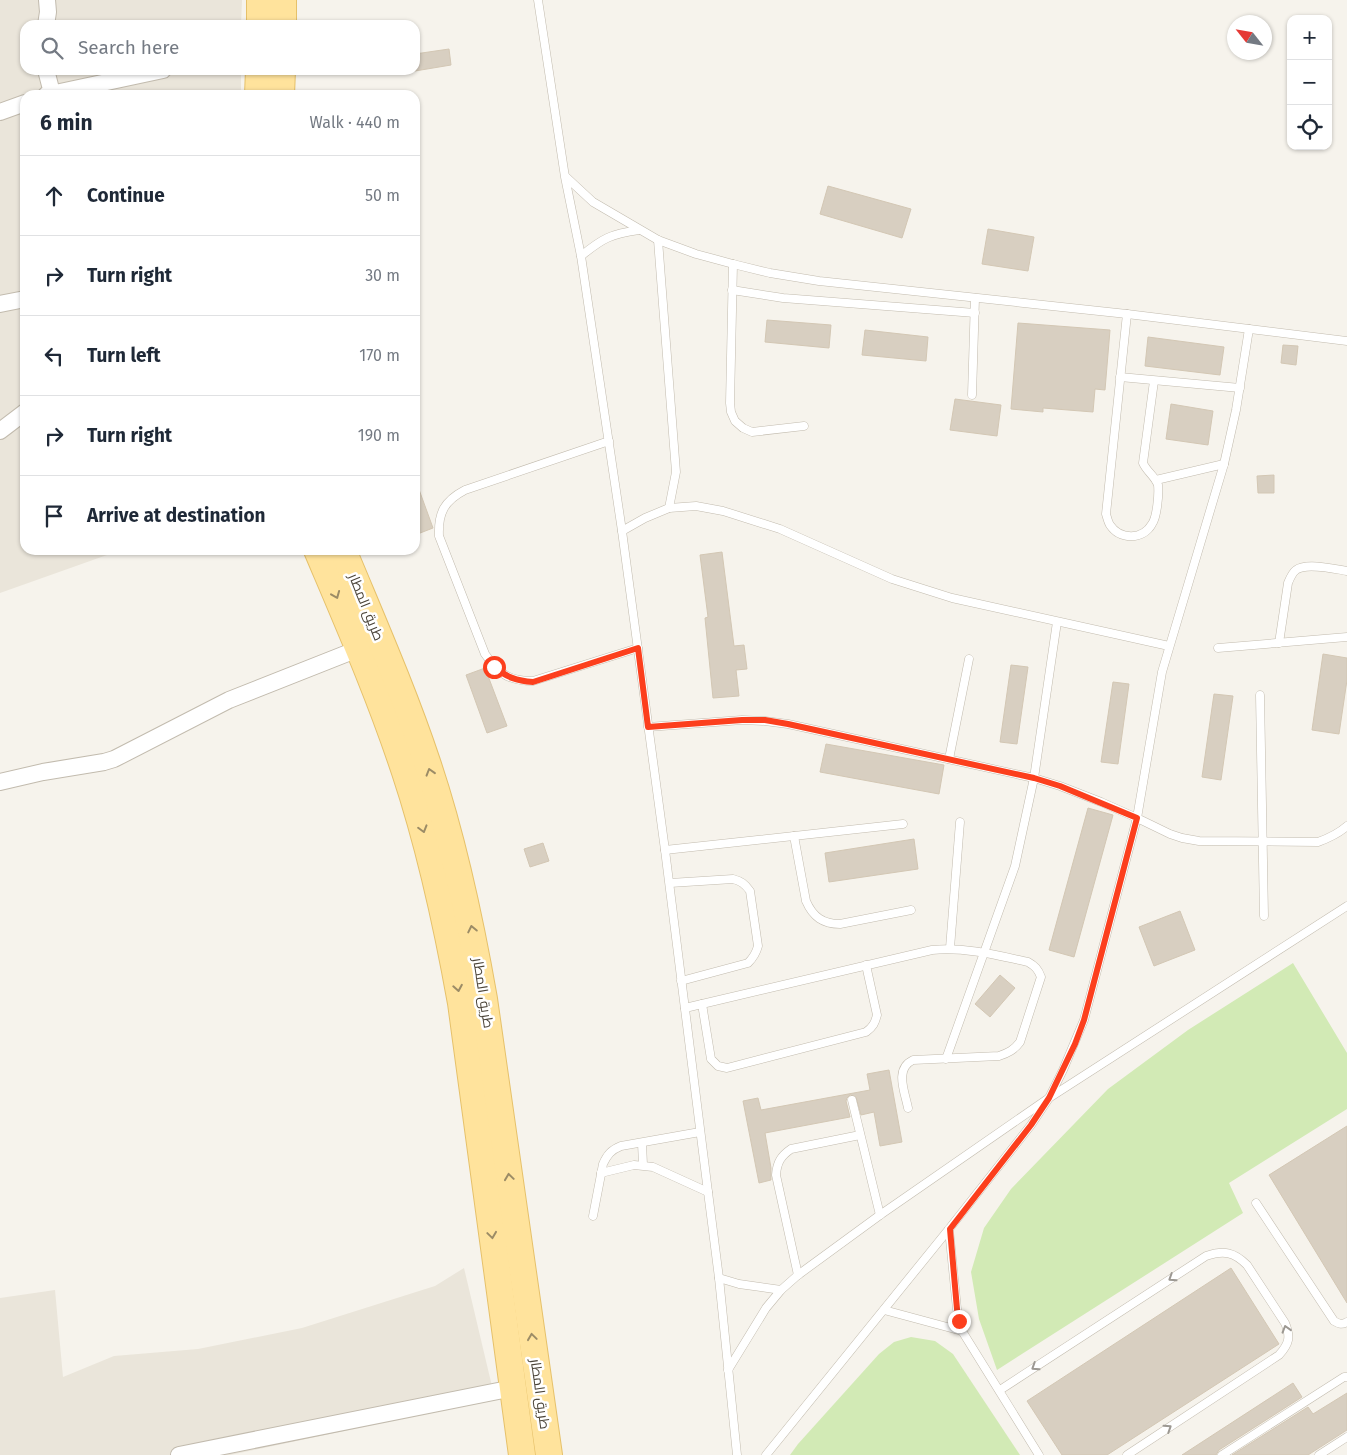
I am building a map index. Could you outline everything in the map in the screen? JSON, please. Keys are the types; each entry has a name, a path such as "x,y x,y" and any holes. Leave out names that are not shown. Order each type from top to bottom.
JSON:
{"main road":[{"path":"260,0 260,20"},
{"path":"283,0 283,20"},
{"path":"258,90 259,75"},
{"path":"281,90 282,75"},
{"name":"طريق المطار","path":"319,555 386,716 406,773 430,858 451,944 461,1003 522,1455"},
{"name":"طريق المطار","path":"345,555 407,705 445,821 461,880 474,939 484,999 549,1455"}],"street":[{"path":"47,0 47,20"},
{"path":"46,75 48,90"},
{"path":"67,90 139,75"},
{"path":"0,112 20,105"},
{"path":"0,304 20,300"},
{"path":"0,431 20,416"},
{"path":"0,782 114,759 229,700 358,649"},
{"path":"179,1455 513,1388"}],"lane":[{"path":"538,0 565,176 581,256 622,531 670,884 719,1278 737,1455"},
{"path":"565,176 593,202 658,240 696,254 770,273 819,281 1127,314 1347,341"},
{"path":"581,256 598,242 618,233 639,230"},
{"path":"658,240 676,472 669,508"},
{"path":"733,264 731,412 735,421 743,428 752,432 804,426"},
{"path":"732,290 783,298 975,313"},
{"path":"972,395 975,298"},
{"path":"1127,314 1106,514 1109,524 1116,532 1126,536 1137,536 1147,531 1154,522 1159,490 1156,480 1143,463 1154,380"},
{"path":"766,1455 950,1229 1031,1125 1049,1098 1075,1044 1084,1020 1137,818 1162,672 1224,464 1240,388 1249,329"},
{"path":"1120,377 1240,388"},
{"path":"609,441 455,495 446,504 441,514 438,524 439,536 485,654 494,667 505,675 520,681 533,682 638,648"},
{"path":"1156,480 1224,464"},
{"path":"622,531 645,518 669,508 696,506 723,511 780,529 892,579 952,598 1169,646"},
{"path":"1279,643 1288,583 1297,568 1306,566 1347,571"},
{"path":"946,1059 1015,866 1034,778 1057,622"},
{"path":"1218,648 1347,637"},
{"path":"949,759 969,659"},
{"path":"1260,695 1264,916"},
{"path":"648,727 742,720 765,720 798,726 1034,778 1068,789 1170,834 1199,841 1318,842 1341,832 1347,826"},
{"path":"950,948 960,822"},
{"path":"665,850 903,824"},
{"path":"794,836 806,902 809,910 815,916 831,924 840,924 911,910"},
{"path":"670,884 734,879 746,885 750,891 758,946 753,959 748,964 681,981"},
{"path":"728,1370 753,1328 780,1290 798,1275 880,1214 1049,1098 1347,906"},
{"path":"684,1008 932,950 950,948 985,952 1028,962 1034,966 1041,977 1020,1042 1015,1048 1007,1054 999,1056 913,1060 904,1066 902,1075 908,1108"},
{"path":"702,1004 711,1059 718,1066 727,1068 866,1032 872,1028 877,1015 866,966"},
{"path":"852,1100 880,1214"},
{"path":"593,1216 606,1156 613,1150 621,1146 700,1132"},
{"path":"798,1275 776,1174 779,1160 791,1149 860,1135"},
{"path":"642,1143 643,1165"},
{"path":"601,1173 634,1165 643,1165 664,1171 708,1192"},
{"path":"1256,1203 1334,1321 1339,1324 1347,1322"},
{"path":"950,1229 957,1309 962,1331 1039,1455"},
{"path":"1000,1390 1206,1256 1217,1252 1239,1257 1247,1265 1285,1323 1288,1332 1288,1341 1285,1349 1279,1356 1127,1455"},
{"path":"719,1278 739,1284 780,1290"},
{"path":"884,1310 962,1331"},
{"path":"1222,1455 1344,1377 1347,1377"},
{"path":"1319,1455 1347,1437"}],"shaded area":[{"path":"0,0 242,0 241,20 20,20 20,75 241,75 241,90 20,90 20,555 107,555 0,593"},
{"path":"464,1268 495,1399 230,1455 0,1455 0,1298 55,1290 63,1377 114,1356 198,1349 302,1328 435,1286"}],"green space":[{"path":"1293,963 1347,1053 1347,1109 1229,1183 1243,1213 997,1370 979,1319 971,1272 984,1228 1011,1189 1108,1089 1188,1030"},
{"path":"911,1337 935,1341 953,1354 1020,1455 790,1455 879,1354 894,1342"}],"building":[{"path":"449,49 451,65 420,70 420,53"},
{"path":"828,186 911,209 902,238 820,214"},
{"path":"988,229 1034,237 1028,271 982,264"},
{"path":"767,320 831,325 829,348 765,342"},
{"path":"1018,323 1110,330 1105,390 1095,389 1093,412 1043,408 1043,412 1011,409"},
{"path":"865,330 928,337 926,361 862,355"},
{"path":"1148,337 1224,347 1220,375 1145,366"},
{"path":"1283,345 1298,346 1296,365 1281,363"},
{"path":"955,399 1001,405 997,436 950,430"},
{"path":"1171,404 1213,411 1208,445 1166,439"},
{"path":"1274,475 1274,493 1258,493 1257,476"},
{"path":"420,492 433,528 420,533"},
{"path":"722,552 734,646 744,645 747,669 736,670 739,696 713,698 705,618 708,617 700,555"},
{"path":"1323,654 1347,658 1347,680 1339,734 1312,730"},
{"path":"1011,665 1028,667 1017,744 1000,742"},
{"path":"485,668 507,726 487,733 466,675"},
{"path":"1113,682 1129,684 1118,764 1101,762"},
{"path":"1214,694 1233,696 1221,780 1202,777"},
{"path":"826,744 944,765 939,794 820,772"},
{"path":"1088,808 1113,815 1074,957 1049,950"},
{"path":"914,839 918,869 829,882 825,853"},
{"path":"543,843 549,861 530,867 524,849"},
{"path":"1180,911 1195,950 1154,966 1139,927"},
{"path":"1000,975 1015,988 990,1017 975,1004"},
{"path":"889,1070 902,1142 880,1146 874,1112 861,1115 856,1097 850,1095 846,1101 850,1117 765,1133 771,1168 771,1180 759,1183 743,1101 758,1098 761,1110 870,1090 867,1074"},
{"path":"1347,1126 1347,1303 1269,1175"},
{"path":"1231,1268 1279,1344 1107,1455 1062,1455 1027,1401"},
{"path":"1293,1383 1302,1397 1219,1450 1216,1455 1182,1455"},
{"path":"1347,1393 1347,1430 1308,1455 1232,1455 1308,1407 1313,1414"}],"route":[{"path":"494,667 505,675 520,681 533,682 638,648 648,727 742,720 765,720 788,724 1034,778 1060,786 1137,818 1084,1020 1075,1044 1049,1098 1031,1125 950,1229 959,1321"}]}
